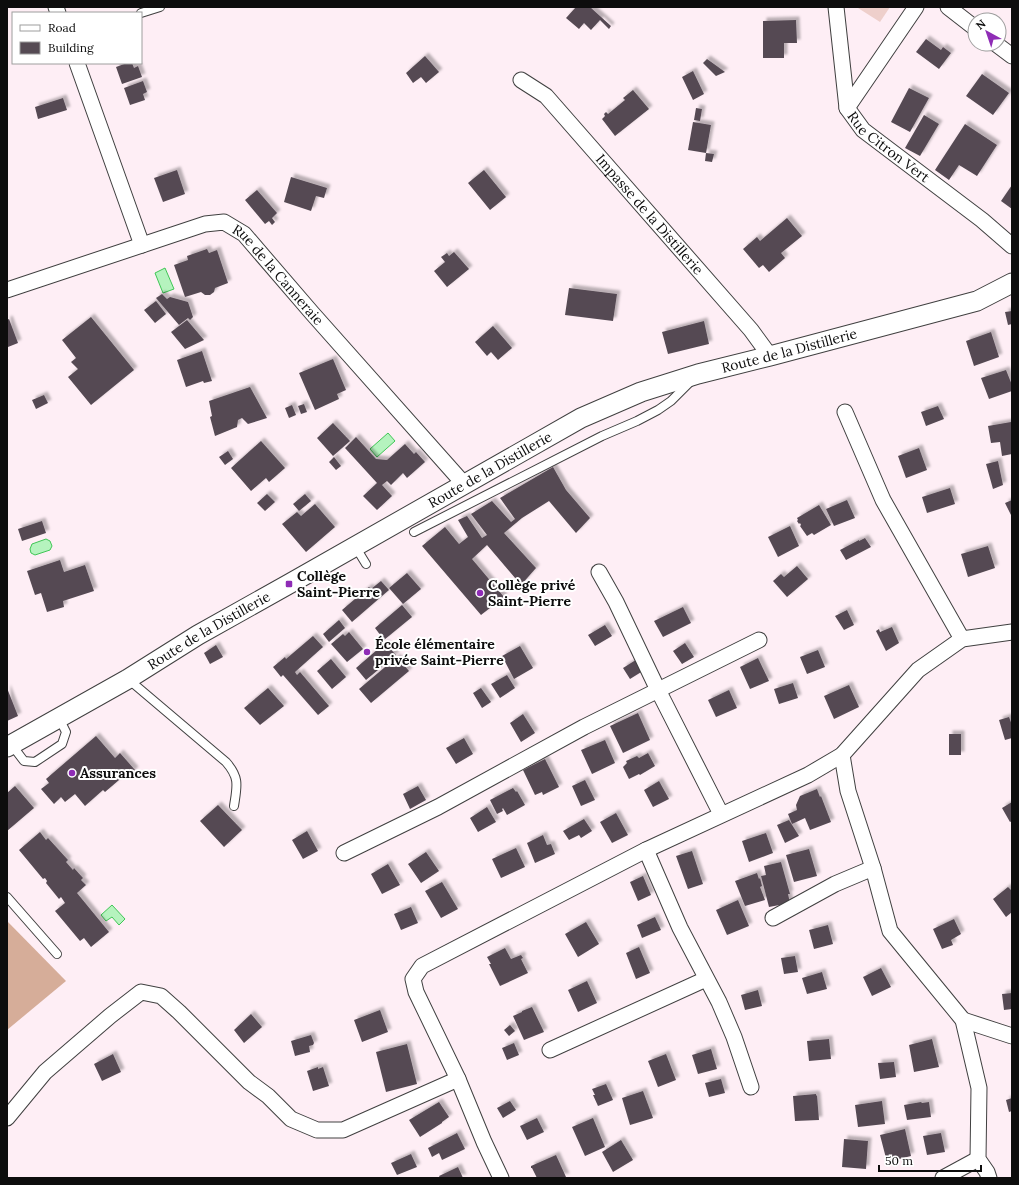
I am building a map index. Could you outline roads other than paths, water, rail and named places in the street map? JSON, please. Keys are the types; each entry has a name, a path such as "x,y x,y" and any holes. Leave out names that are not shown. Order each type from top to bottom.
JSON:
{"street":[{"name":"Rue Citron Vert","path":"836,7 847,108 863,130 982,220 1012,246"},
{"path":"847,108 916,7"},
{"path":"948,7 967,22"},
{"path":"77,64 142,245"},
{"name":"Impasse de la Distillerie","path":"521,80 546,96 751,330 770,356"},
{"name":"Rue de la Canneraie","path":"7,290 205,224 224,222 244,234 464,484"},
{"name":"Route de la Distillerie","path":"9,745 128,679 198,635 581,418 641,392 698,374 977,301 1012,283"},
{"path":"845,412 883,500 962,639"},
{"path":"600,572 721,814"},
{"path":"501,1178 484,1142 458,1079 416,992 413,979 422,966 646,850 808,775 842,755 918,670 962,639 1012,632"},
{"path":"344,853 438,807 584,727 759,640"},
{"path":"842,755 848,791 873,868 890,931 963,1020 979,1088 978,1159 987,1172 989,1178"},
{"path":"646,850 680,928 719,1002 734,1037 751,1087"},
{"path":"773,918 835,884 873,868"},
{"path":"550,1050 706,979"},
{"path":"7,1118 45,1072 110,1016 141,992 161,996 249,1082 268,1096 292,1119 317,1130 343,1130 458,1079"},
{"path":"963,1020 1012,1036"},
{"path":"943,1178 978,1159"}],"lane":[{"path":"142,13 160,7"},
{"path":"414,532 602,436 658,410 671,401 698,374"},
{"path":"355,546 366,564"},
{"path":"128,679 226,762 233,770 238,786 234,806"},
{"path":"9,745 24,761 35,762 62,744 66,732 59,718"},
{"path":"7,898 57,954"}],"place":[{"name":"Collège Saint-Pierre","path":"289,584"},
{"name":"Collège privé Saint-Pierre","path":"480,593"},
{"name":"École élémentaire privée Saint-Pierre","path":"367,652"},
{"name":"Assurances","path":"72,773"}]}
